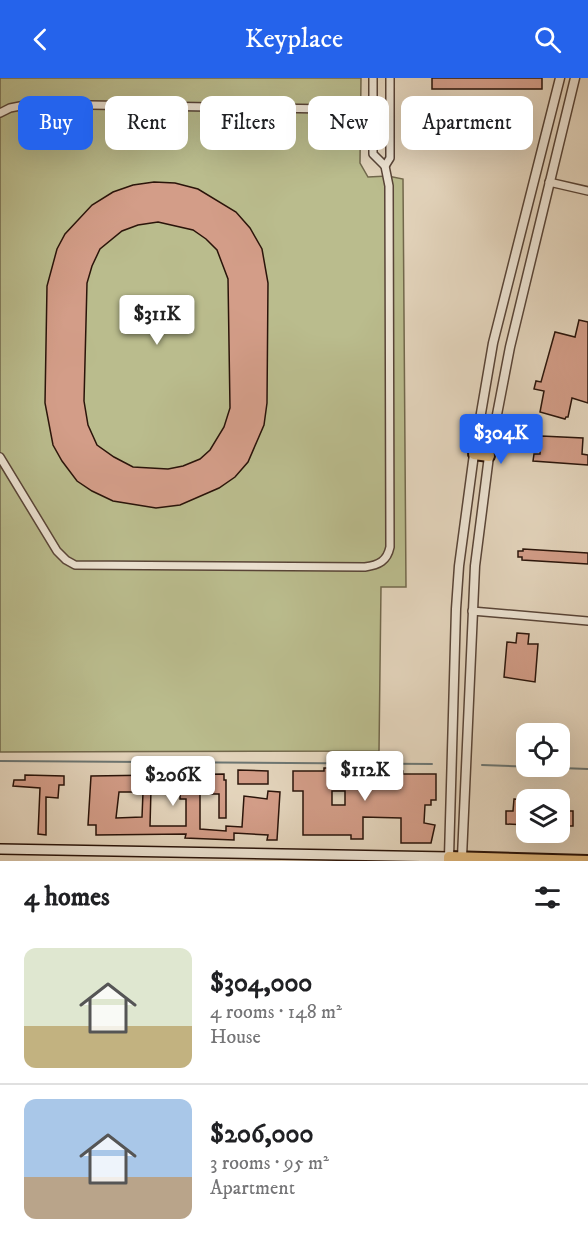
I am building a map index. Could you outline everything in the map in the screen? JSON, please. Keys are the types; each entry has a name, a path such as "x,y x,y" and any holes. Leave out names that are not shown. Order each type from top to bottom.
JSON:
{"main road":[{"path":"474,454 489,456"},
{"path":"0,849 588,861"}],"street":[{"path":"373,78 373,96"},
{"path":"385,166 390,158 390,78"},
{"path":"449,859 456,609 459,566 474,454 494,343 560,78"},
{"path":"462,859 475,566 489,456 510,346 575,78"},
{"path":"0,114 10,108 30,104 308,108"},
{"path":"0,456 57,552 75,565 365,567 375,566 382,562 388,556 390,546 389,186 385,166 373,154 373,150"},
{"path":"549,182 588,191"},
{"path":"472,611 588,621"}],"green space":[{"path":"0,78 361,78 361,96 308,96 308,150 360,150 360,163 368,177 388,176 403,179 406,587 381,587 379,751 0,752"}],"building":[{"path":"432,78 542,78 542,89 432,89"},
{"path":"154,182 175,183 198,189 236,212 250,228 262,249 268,283 267,403 264,425 248,462 235,477 219,488 180,505 156,508 113,501 77,481 53,445 45,403 47,286 57,249 65,234 92,205 113,192 133,185","holes":["158,222 193,230 217,250 228,279 230,408 224,427 210,450 200,459 168,469 133,467 97,445 88,425 84,401 87,283 100,249 122,231 138,225"]},
{"path":"579,320 588,322 588,403 572,398 568,417 565,419 540,412 544,391 534,389 536,381 541,382 555,332 575,337"},
{"path":"529,419 541,420 540,438 528,437"},
{"path":"541,436 583,438 582,454 588,455 588,465 533,461 534,454 540,454"},
{"path":"523,549 588,553 588,564 522,560 522,557 518,557 518,551 523,551"},
{"path":"517,633 529,634 528,644 538,644 535,682 504,677 507,642 516,643"},
{"path":"324,768 355,768 355,786 378,786 379,769 403,771 403,774 436,774 436,800 431,800 431,805 425,805 424,823 435,825 431,843 401,843 401,818 363,817 363,839 351,839 351,835 303,835 303,791 293,791 293,771 324,771","holes":["332,791 345,791 345,805 332,805"]},
{"path":"238,770 268,771 268,784 238,784"},
{"path":"224,774 226,818 219,818 219,794 200,794 200,829 226,831 226,826 242,827 244,796 267,799 268,791 280,792 277,840 267,840 268,835 234,833 234,840 185,838 186,834 96,835 96,825 88,825 91,776","holes":["151,789 180,789 180,799 186,799 186,826 150,826","119,792 143,792 142,817 116,818"]},
{"path":"25,775 64,776 64,785 59,785 58,798 46,797 46,835 38,834 40,788 13,786 14,780 25,780"},
{"path":"514,799 516,799 516,824 506,824 506,811 513,811"},
{"path":"570,811 573,811 573,826 570,826"}],"waterway":[{"path":"0,761 432,764"},
{"path":"482,765 588,769"}]}
